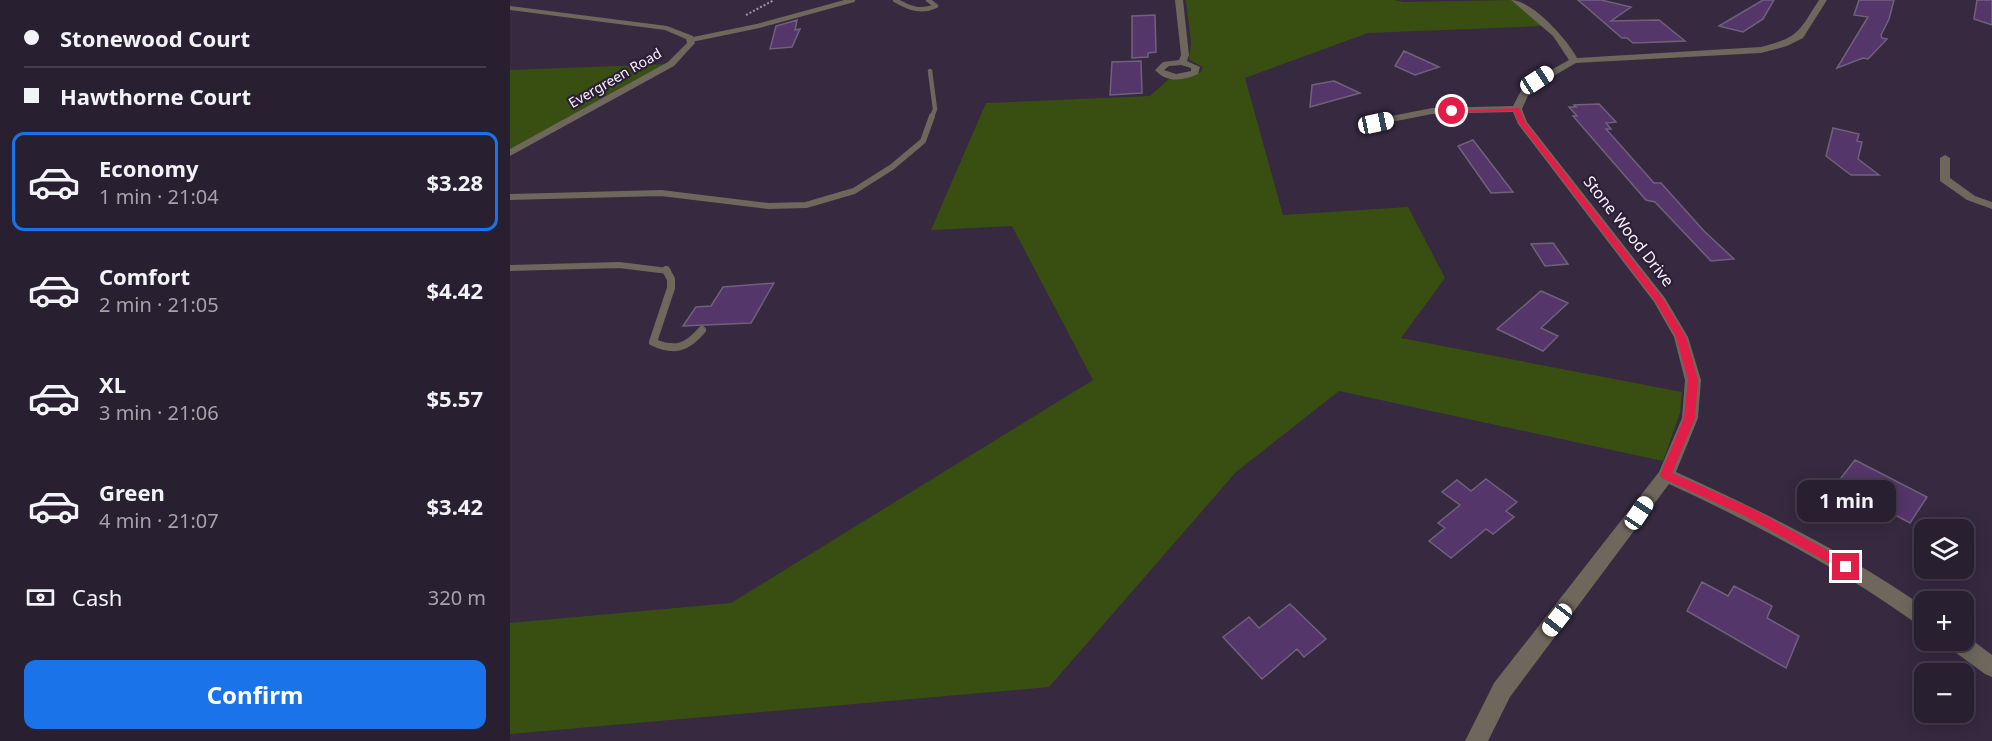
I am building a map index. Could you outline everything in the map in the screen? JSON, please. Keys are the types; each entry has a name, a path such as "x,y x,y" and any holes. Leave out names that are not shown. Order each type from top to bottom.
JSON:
{"street":[{"path":"1179,0 1185,55 1182,62"},
{"path":"1515,0 1555,34 1570,51 1574,61"},
{"path":"1376,123 1432,111 1517,109 1527,87 1574,61 1729,54 1784,44 1800,36 1823,0"},
{"name":"Evergreen Road","path":"510,8 667,28 690,39 691,43 671,63 510,153"},
{"name":"Stone Wood Drive","path":"1476,741 1502,690 1639,513 1665,475 1690,418 1693,380 1681,337 1660,301 1522,122 1517,109"},
{"path":"1945,158 1944,179 1971,198 1992,206"},
{"path":"1665,475 1749,512 1885,588 1914,610"},
{"path":"1970,651 1992,667"}],"lane":[{"path":"690,39 758,26 853,0"},
{"path":"895,0 918,11 936,6 928,0"},
{"path":"510,197 661,193 778,205 806,205 855,191 892,167 923,141 935,109 930,71"},
{"path":"510,268 619,265 668,270 672,279 669,297 653,342 668,348 679,348 690,345 702,330"}],"green space":[{"path":"1186,0 1395,0 1403,2 1512,0 1542,26 1368,33 1245,78 1283,215 1408,207 1445,278 1401,338 1682,392 1680,413 1663,461 1339,391 1236,472 1049,687 510,734 510,623 731,603 1093,380 1012,226 931,230 986,103 1150,96 1169,79 1186,78 1201,72 1203,67 1189,60 1191,43"},
{"path":"671,64 510,153 510,70"}],"building":[{"path":"1578,0 1601,0 1631,7 1611,21 1659,20 1685,41 1633,43 1627,38 1622,38"},
{"path":"1763,0 1774,0 1763,19 1743,32 1719,26"},
{"path":"1859,0 1894,0 1889,19 1881,35 1882,38 1887,39 1868,59 1863,58 1837,68 1868,17 1854,15"},
{"path":"1977,0 1992,0 1992,25 1974,19"},
{"path":"1155,15 1156,52 1148,53 1148,57 1132,58 1132,16"},
{"path":"797,20 795,30 800,29 792,47 770,49 776,26"},
{"path":"1404,51 1439,67 1415,75 1395,66"},
{"path":"1141,61 1142,93 1110,95 1112,62"},
{"path":"1334,81 1360,93 1310,107 1312,85"},
{"path":"1599,104 1616,122 1606,123 1611,129 1606,129 1654,183 1661,183 1704,231 1734,259 1711,261 1655,202 1646,200 1573,116 1577,116 1569,107"},
{"path":"1833,128 1859,134 1857,141 1862,142 1858,159 1879,175 1851,175 1826,156"},
{"path":"1473,140 1513,192 1491,193 1458,146"},
{"path":"1553,243 1568,264 1545,266 1531,244"},
{"path":"774,283 751,323 683,326 696,307 711,306 723,287"},
{"path":"1541,291 1568,303 1541,328 1558,336 1543,351 1497,329"},
{"path":"1855,460 1927,497 1910,523 1862,497 1866,492 1841,478"},
{"path":"1486,479 1517,502 1506,511 1514,517 1493,534 1486,529 1451,558 1429,541 1445,528 1438,523 1460,505 1442,492 1457,480 1471,491"},
{"path":"1702,582 1728,596 1734,586 1772,606 1767,618 1799,636 1786,668 1687,611"},
{"path":"1290,604 1326,639 1304,657 1297,649 1262,679 1223,637 1249,617 1259,628"}],"route":[{"path":"1452,111 1517,109 1522,122 1660,301 1681,337 1693,380 1690,418 1665,475 1749,512 1846,567"}]}
